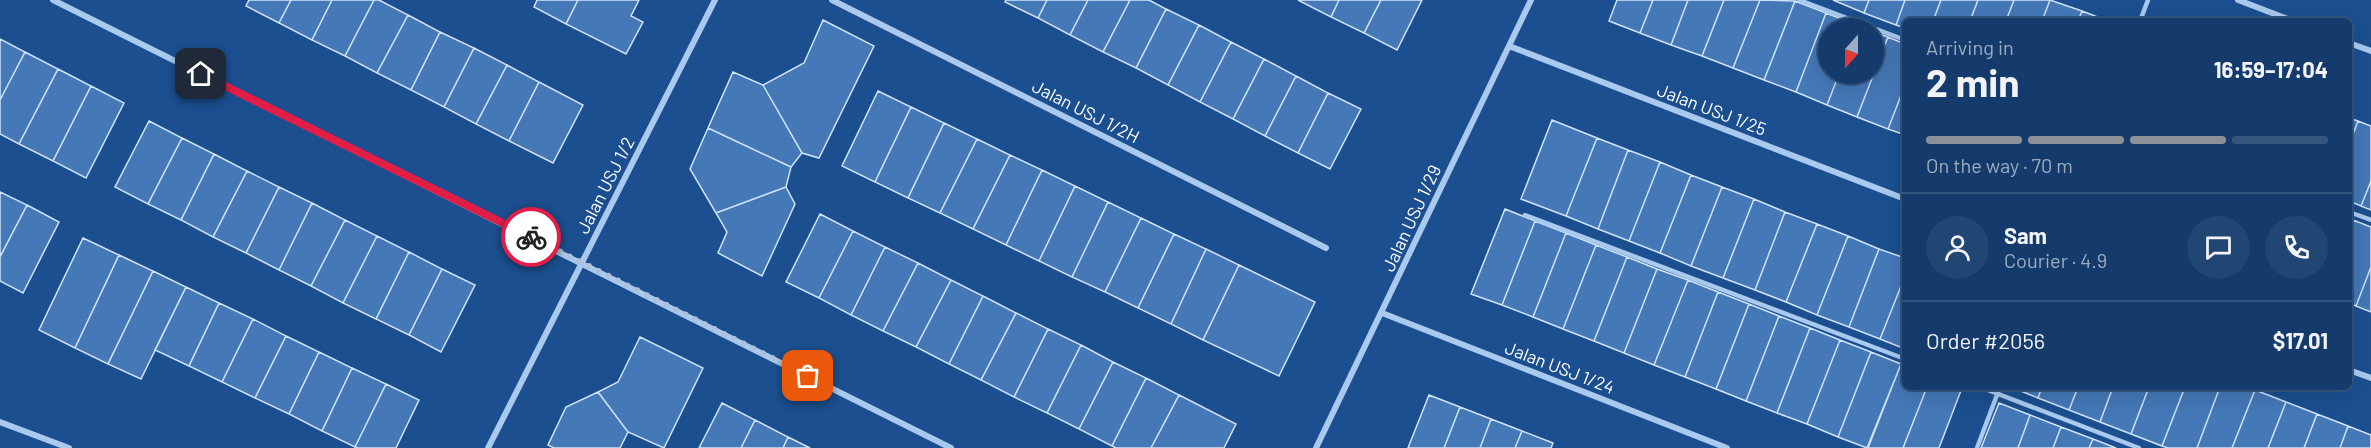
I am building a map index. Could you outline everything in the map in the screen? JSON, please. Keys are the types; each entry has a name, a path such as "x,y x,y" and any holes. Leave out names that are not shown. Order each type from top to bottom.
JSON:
{"street":[{"path":"53,0 951,448"},
{"name":"Jalan USJ 1/2","path":"488,448 715,0"},
{"name":"Jalan USJ 1/2H","path":"832,0 1326,248"},
{"name":"Jalan USJ 1/29","path":"1316,448 1531,0"},
{"path":"2238,0 2285,18"},
{"path":"2352,44 2371,51"},
{"name":"Jalan USJ 1/25","path":"1509,46 1902,198"},
{"name":"Jalan USJ 1/24","path":"1382,313 1727,448"},
{"path":"2352,371 2371,378"},
{"path":"0,422 69,448"}],"lane":[{"path":"1799,0 1902,39"},
{"path":"2141,18 2148,0"},
{"path":"2352,213 2371,220"},
{"path":"1525,215 1902,358"},
{"path":"1989,390 2139,448"},
{"path":"1977,448 1999,390"}],"building":[{"path":"249,0 291,0 279,23 246,6"},
{"path":"291,0 332,0 312,40 279,23"},
{"path":"332,0 374,0 345,56 312,40"},
{"path":"374,0 379,0 408,15 377,73 345,56"},
{"path":"537,0 578,0 566,24 534,7"},
{"path":"578,0 639,0 631,16 643,22 626,54 566,24"},
{"path":"1006,0 1047,0 1038,18 1005,2"},
{"path":"1047,0 1088,0 1070,35 1038,18"},
{"path":"1088,0 1130,0 1103,52 1070,35"},
{"path":"1130,0 1149,0 1166,9 1136,68 1103,52"},
{"path":"1298,0 1339,0 1331,17"},
{"path":"1339,0 1381,0 1364,33 1331,17"},
{"path":"1381,0 1422,0 1397,50 1364,33"},
{"path":"1617,0 1653,0 1640,33 1609,21"},
{"path":"1653,0 1688,0 1671,45 1640,33"},
{"path":"1688,0 1724,0 1702,56 1671,45"},
{"path":"1724,0 1760,0 1733,68 1702,56"},
{"path":"1760,0 1795,1 1764,80 1733,68"},
{"path":"1833,0 1869,0 1864,13"},
{"path":"1869,0 1905,0 1896,25 1884,20 1884,18 1864,13"},
{"path":"1905,0 1941,0 1934,18 1902,18 1902,27 1896,25"},
{"path":"1941,0 1978,0 1971,18 1934,18"},
{"path":"1978,0 2014,0 2007,18 1971,18"},
{"path":"2014,0 2050,0 2043,18 2007,18"},
{"path":"2050,0 2082,11 2079,18 2043,18"},
{"path":"1795,1 1826,13 1824,18 1818,18 1818,34 1796,92 1764,80"},
{"path":"1166,9 1199,25 1168,85 1136,68"},
{"path":"2082,11 2100,18 2079,18"},
{"path":"1826,13 1839,18 1824,18"},
{"path":"408,15 440,32 411,90 377,73"},
{"path":"823,20 874,46 819,158 802,153 763,85 804,63"},
{"path":"1199,25 1231,42 1200,102 1168,85"},
{"path":"440,32 474,48 444,107 411,90"},
{"path":"1818,34 1818,84 1835,84 1827,105 1796,92"},
{"path":"1884,36 1888,37 1884,47"},
{"path":"1888,37 1902,43 1902,93 1888,129 1857,117 1870,84 1884,84 1884,47"},
{"path":"0,39 25,52 0,100"},
{"path":"1231,42 1264,59 1233,119 1200,102"},
{"path":"474,48 507,65 476,124 444,107"},
{"path":"25,52 58,69 19,144 0,134 0,100"},
{"path":"1264,59 1296,76 1265,136 1233,119"},
{"path":"507,65 539,82 509,141 476,124"},
{"path":"58,69 91,86 53,161 19,144"},
{"path":"733,72 763,85 802,153 791,167 708,128"},
{"path":"1296,76 1328,93 1298,153 1265,136"},
{"path":"539,82 583,105 553,163 509,141"},
{"path":"1835,84 1870,84 1857,117 1827,105"},
{"path":"91,86 124,103 86,178 53,161"},
{"path":"878,91 911,107 875,182 842,166"},
{"path":"1328,93 1361,109 1330,169 1298,153"},
{"path":"1902,93 1902,134 1888,129"},
{"path":"911,107 944,123 908,198 875,182"},
{"path":"2352,119 2358,121 2352,137"},
{"path":"1552,120 1597,138 1566,216 1521,199"},
{"path":"149,121 182,138 148,204 115,187"},
{"path":"2358,121 2371,126 2371,181 2361,206 2352,202 2352,137"},
{"path":"944,123 977,139 940,213 908,198"},
{"path":"708,128 791,167 786,187 716,213 690,169"},
{"path":"182,138 214,154 181,220 148,204"},
{"path":"1597,138 1628,150 1598,229 1566,216"},
{"path":"977,139 1010,155 973,229 940,213"},
{"path":"1628,150 1660,162 1629,241 1598,229"},
{"path":"214,154 247,171 213,237 181,220"},
{"path":"1010,155 1042,170 1006,245 973,229"},
{"path":"1660,162 1691,175 1660,253 1629,241"},
{"path":"1042,170 1075,186 1039,261 1006,245"},
{"path":"247,171 279,187 246,253 213,237"},
{"path":"1691,175 1722,187 1691,266 1660,253"},
{"path":"2371,181 2371,210 2361,206"},
{"path":"1075,186 1108,202 1072,277 1039,261"},
{"path":"279,187 312,203 279,270 246,253"},
{"path":"786,187 795,204 762,276 718,253 727,232 716,213"},
{"path":"1722,187 1754,199 1723,278 1691,266"},
{"path":"0,192 27,205 0,257"},
{"path":"1754,199 1785,212 1755,290 1723,278"},
{"path":"1108,202 1141,218 1105,292 1072,277"},
{"path":"312,203 345,220 311,286 279,270"},
{"path":"27,205 59,222 23,293 0,281 0,257"},
{"path":"1505,209 1535,221 1502,305 1471,294"},
{"path":"1785,212 1817,224 1786,302 1755,290"},
{"path":"820,214 853,231 819,298 786,282"},
{"path":"1141,218 1174,234 1138,308 1105,292"},
{"path":"345,220 377,236 343,303 311,286"},
{"path":"2353,220 2371,227 2371,267 2356,306 2352,304"},
{"path":"1535,221 1566,233 1533,317 1502,305"},
{"path":"1817,224 1848,236 1817,315 1786,302"},
{"path":"853,231 885,247 851,315 819,298"},
{"path":"1566,233 1596,245 1563,329 1533,317"},
{"path":"1174,234 1206,249 1171,324 1138,308"},
{"path":"377,236 409,252 376,319 343,303"},
{"path":"1848,236 1879,249 1849,327 1817,315"},
{"path":"83,238 119,255 75,348 39,330"},
{"path":"1596,245 1627,257 1594,341 1563,329"},
{"path":"885,247 918,263 883,331 851,315"},
{"path":"1206,249 1239,265 1203,340 1171,324"},
{"path":"1879,249 1902,257 1902,284 1880,339 1849,327"},
{"path":"409,252 442,269 409,335 376,319"},
{"path":"119,255 153,271 108,364 75,348"},
{"path":"1627,257 1657,269 1624,353 1594,341"},
{"path":"918,263 951,280 916,347 883,331"},
{"path":"1239,265 1315,302 1279,376 1203,340"},
{"path":"2371,267 2371,312 2356,306"},
{"path":"442,269 475,285 441,352 409,335"},
{"path":"1657,269 1688,280 1654,365 1624,353"},
{"path":"153,271 186,287 141,379 108,364"},
{"path":"951,280 983,296 949,364 916,347"},
{"path":"1688,280 1718,292 1685,377 1654,365"},
{"path":"1902,284 1902,348 1880,339"},
{"path":"186,287 219,303 189,366 155,350"},
{"path":"1718,292 1749,304 1716,389 1685,377"},
{"path":"983,296 1016,313 981,380 949,364"},
{"path":"219,303 253,319 222,382 189,366"},
{"path":"1749,304 1779,316 1746,401 1716,389"},
{"path":"1016,313 1048,329 1014,397 981,380"},
{"path":"1779,316 1810,328 1777,413 1746,401"},
{"path":"253,319 286,336 255,398 222,382"},
{"path":"1810,328 1840,340 1807,424 1777,413"},
{"path":"1048,329 1081,345 1047,413 1014,397"},
{"path":"286,336 319,352 289,414 255,398"},
{"path":"640,337 703,368 664,448 628,432 598,392 618,382"},
{"path":"1840,340 1871,352 1838,437 1807,424"},
{"path":"1081,345 1113,362 1079,429 1047,413"},
{"path":"319,352 352,368 322,431 289,414"},
{"path":"1871,352 1901,364 1867,448 1838,437"},
{"path":"1113,362 1146,378 1112,446 1079,429"},
{"path":"1902,364 1902,390 1926,390 1903,448 1868,448"},
{"path":"352,368 386,384 355,447 322,431"},
{"path":"1146,378 1179,395 1151,448 1116,448 1112,446"},
{"path":"386,384 419,400 396,448 355,447"},
{"path":"1926,390 1961,390 1939,448 1903,448"},
{"path":"2018,390 2041,390 2038,398"},
{"path":"2041,390 2077,390 2069,410 2038,398"},
{"path":"2077,390 2112,390 2100,422 2069,410"},
{"path":"2112,390 2148,390 2131,434 2100,422"},
{"path":"2148,390 2184,390 2162,446 2131,434"},
{"path":"2184,390 2219,390 2197,448 2162,446"},
{"path":"2219,390 2255,390 2232,448 2197,448"},
{"path":"2255,390 2286,402 2268,448 2232,448"},
{"path":"598,392 628,432 620,448 554,448 548,445 566,407"},
{"path":"1179,395 1236,424 1224,448 1151,448"},
{"path":"1429,395 1460,407 1444,448 1408,448"},
{"path":"2286,402 2317,414 2304,448 2268,448"},
{"path":"722,403 755,420 741,448 699,448"},
{"path":"1999,403 2030,415 2018,448 1981,448"},
{"path":"1460,407 1491,419 1480,448 1444,448"},
{"path":"2317,414 2348,426 2340,448 2304,448"},
{"path":"2030,415 2061,427 2053,448 2018,448"},
{"path":"1491,419 1522,431 1515,448 1480,448"},
{"path":"755,420 788,437 783,448 741,448"},
{"path":"2348,426 2371,435 2371,448 2340,448"},
{"path":"2061,427 2093,439 2089,448 2053,448"},
{"path":"1522,431 1553,443 1551,448 1515,448"},
{"path":"788,437 810,448 783,448"},
{"path":"2093,439 2116,448 2089,448"}],"way so far":[{"path":"531,237 808,376"}],"route":[{"path":"201,74 531,237"}]}
